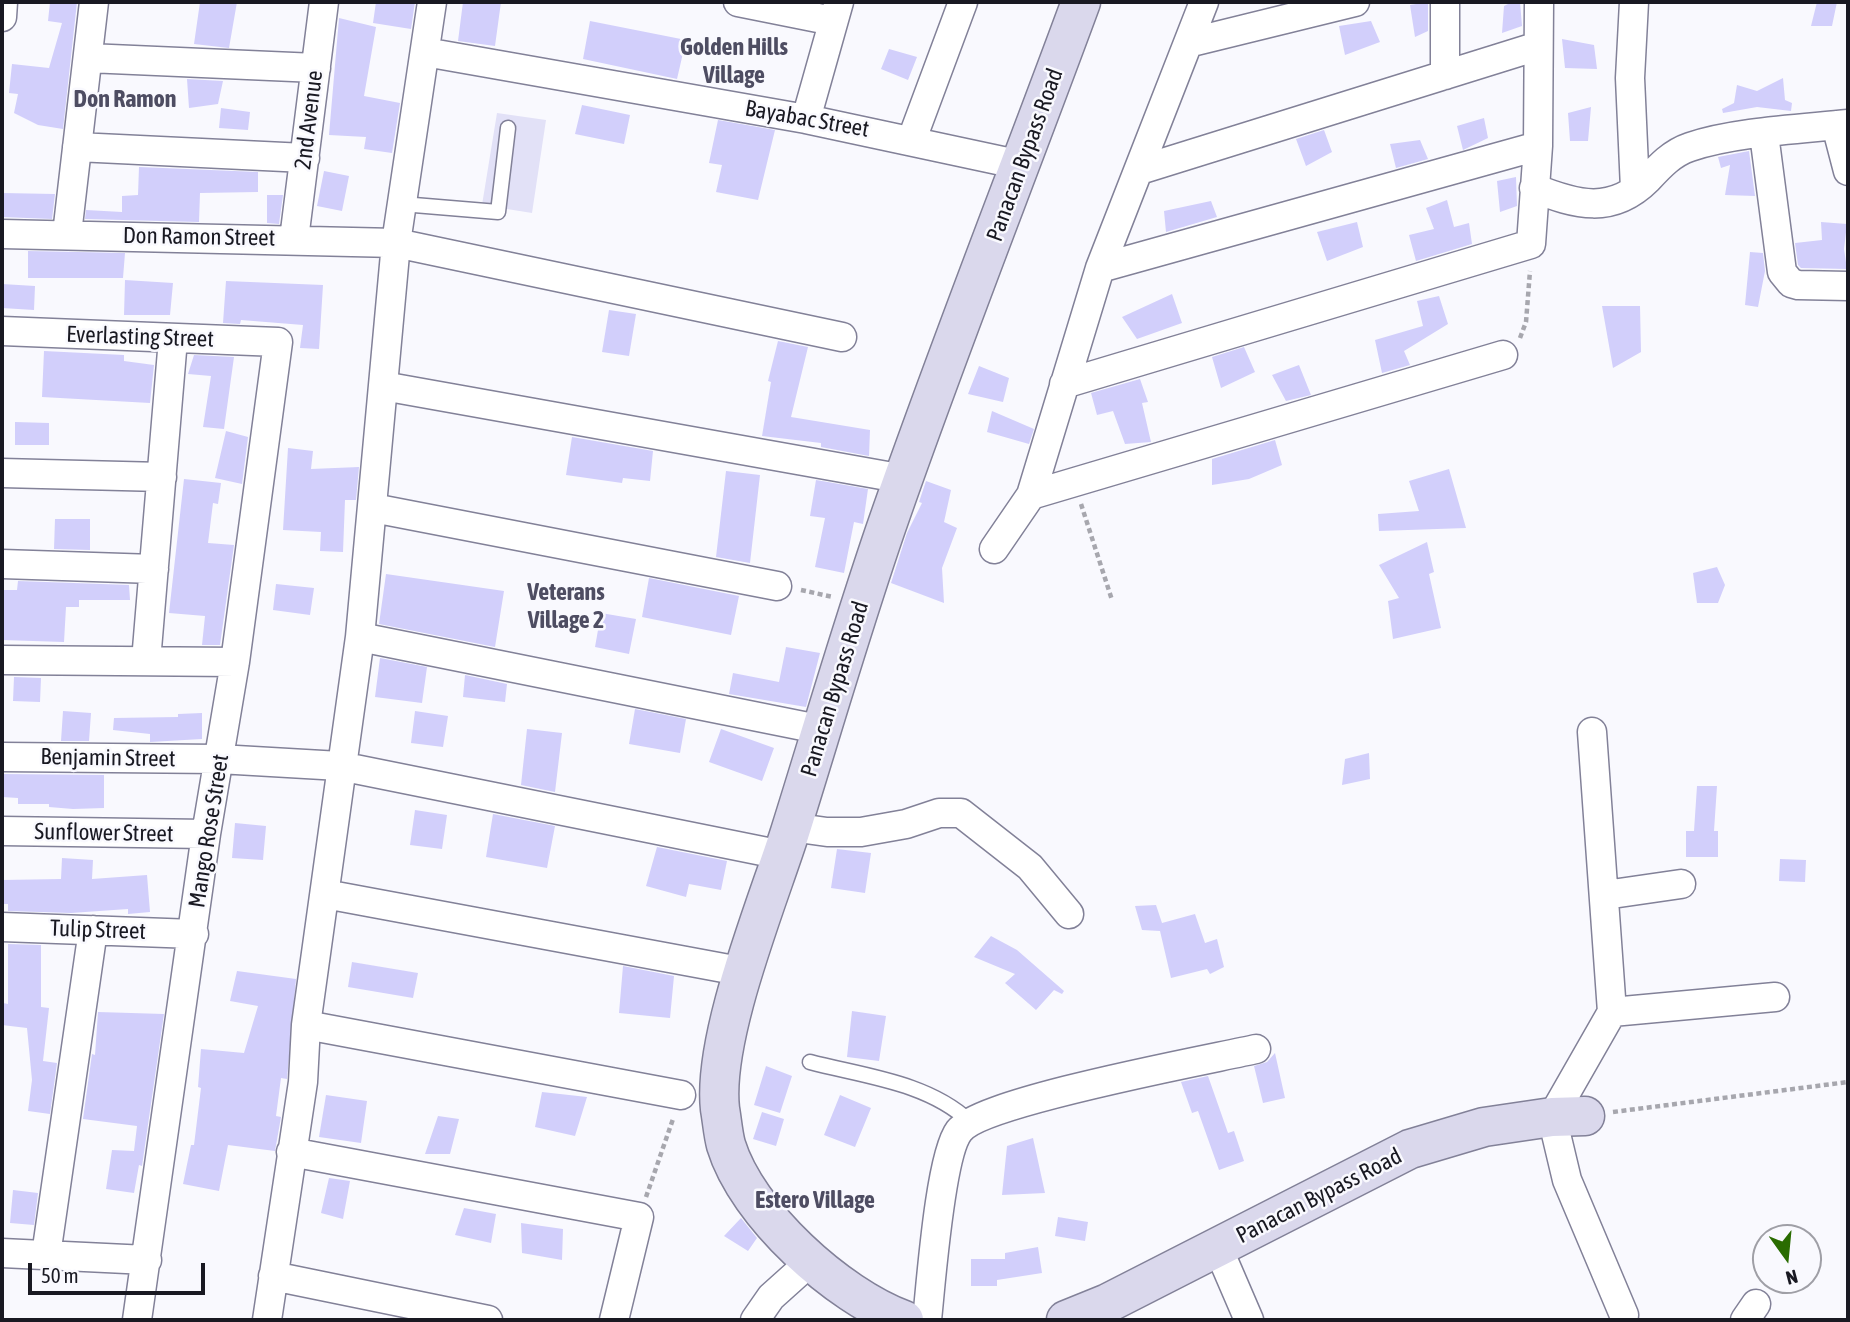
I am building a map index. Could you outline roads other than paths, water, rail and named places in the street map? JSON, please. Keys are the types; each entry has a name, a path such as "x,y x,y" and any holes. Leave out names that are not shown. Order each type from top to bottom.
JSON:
{"main road":[{"name":"Panacan Bypass Road","path":"904,1320 853,1295 810,1262 759,1204 738,1173 726,1144 720,1103 724,1055 745,972 862,602 904,479 1081,2"},
{"name":"Panacan Bypass Road","path":"1066,1320 1108,1303 1410,1149 1484,1127 1569,1117"}],"street":[{"path":"2,17 3,2"},
{"path":"67,234 94,2"},
{"name":"2nd Avenue","path":"294,239 324,2"},
{"path":"267,1320 307,1050 306,1025 359,637 396,243 432,2"},
{"path":"738,2 836,11 806,119"},
{"path":"912,139 963,2"},
{"path":"994,549 1031,495 1100,268 1204,2"},
{"path":"1188,44 1355,2"},
{"path":"1445,2 1445,75"},
{"path":"1063,384 1531,244 1538,146 1539,2"},
{"path":"1634,2 1630,78 1635,189"},
{"path":"1140,170 1538,46"},
{"name":"Bayabac Street","path":"425,52 912,139 1021,165"},
{"path":"88,58 316,68"},
{"path":"1534,188 1570,203 1602,204 1635,189 1672,156 1689,147 1842,124 1848,172"},
{"path":"1764,135 1782,272 1791,283 1798,285 1848,286"},
{"path":"1100,268 1538,146"},
{"path":"77,147 304,158"},
{"name":"Don Ramon Street","path":"2,234 396,243 842,337"},
{"name":"Everlasting Street","path":"2,331 173,340 278,342"},
{"path":"146,661 173,340"},
{"name":"Mango Rose Street","path":"137,1320 194,934 206,834 235,662 278,342"},
{"path":"1031,495 1503,355"},
{"path":"383,386 904,479"},
{"path":"2,473 162,477"},
{"path":"373,508 777,586"},
{"path":"2,564 154,569"},
{"path":"359,637 822,730"},
{"path":"2,660 235,662"},
{"path":"1592,732 1612,1012 1557,1146 1571,1191 1623,1315"},
{"name":"Benjamin Street","path":"2,757 219,759 340,766 787,841 827,832 861,832 906,824 939,813 961,813 1030,867 1069,915"},
{"name":"Sunflower Street","path":"2,831 206,834"},
{"path":"1605,895 1681,884"},
{"path":"325,894 745,972"},
{"name":"Tulip Street","path":"2,927 194,934"},
{"path":"46,1255 93,930"},
{"path":"1612,1012 1775,997"},
{"path":"306,1025 681,1095"},
{"path":"927,1320 947,1166 958,1132 969,1121 1033,1099 1256,1049"},
{"path":"291,1152 639,1217 614,1320"},
{"path":"1218,1248 1248,1320"},
{"path":"2,1253 146,1260"},
{"path":"755,1320 771,1297 810,1262"},
{"path":"273,1276 488,1320"}],"lane":[{"path":"402,204 498,212 508,128"},
{"path":"810,1062 922,1092 943,1101 969,1121"}],"district":[{"name":"Golden Hills Village","path":"734,61"},
{"name":"Don Ramon","path":"125,99"},
{"name":"Veterans Village 2","path":"566,606"},
{"name":"Estero Village","path":"815,1200"}]}
